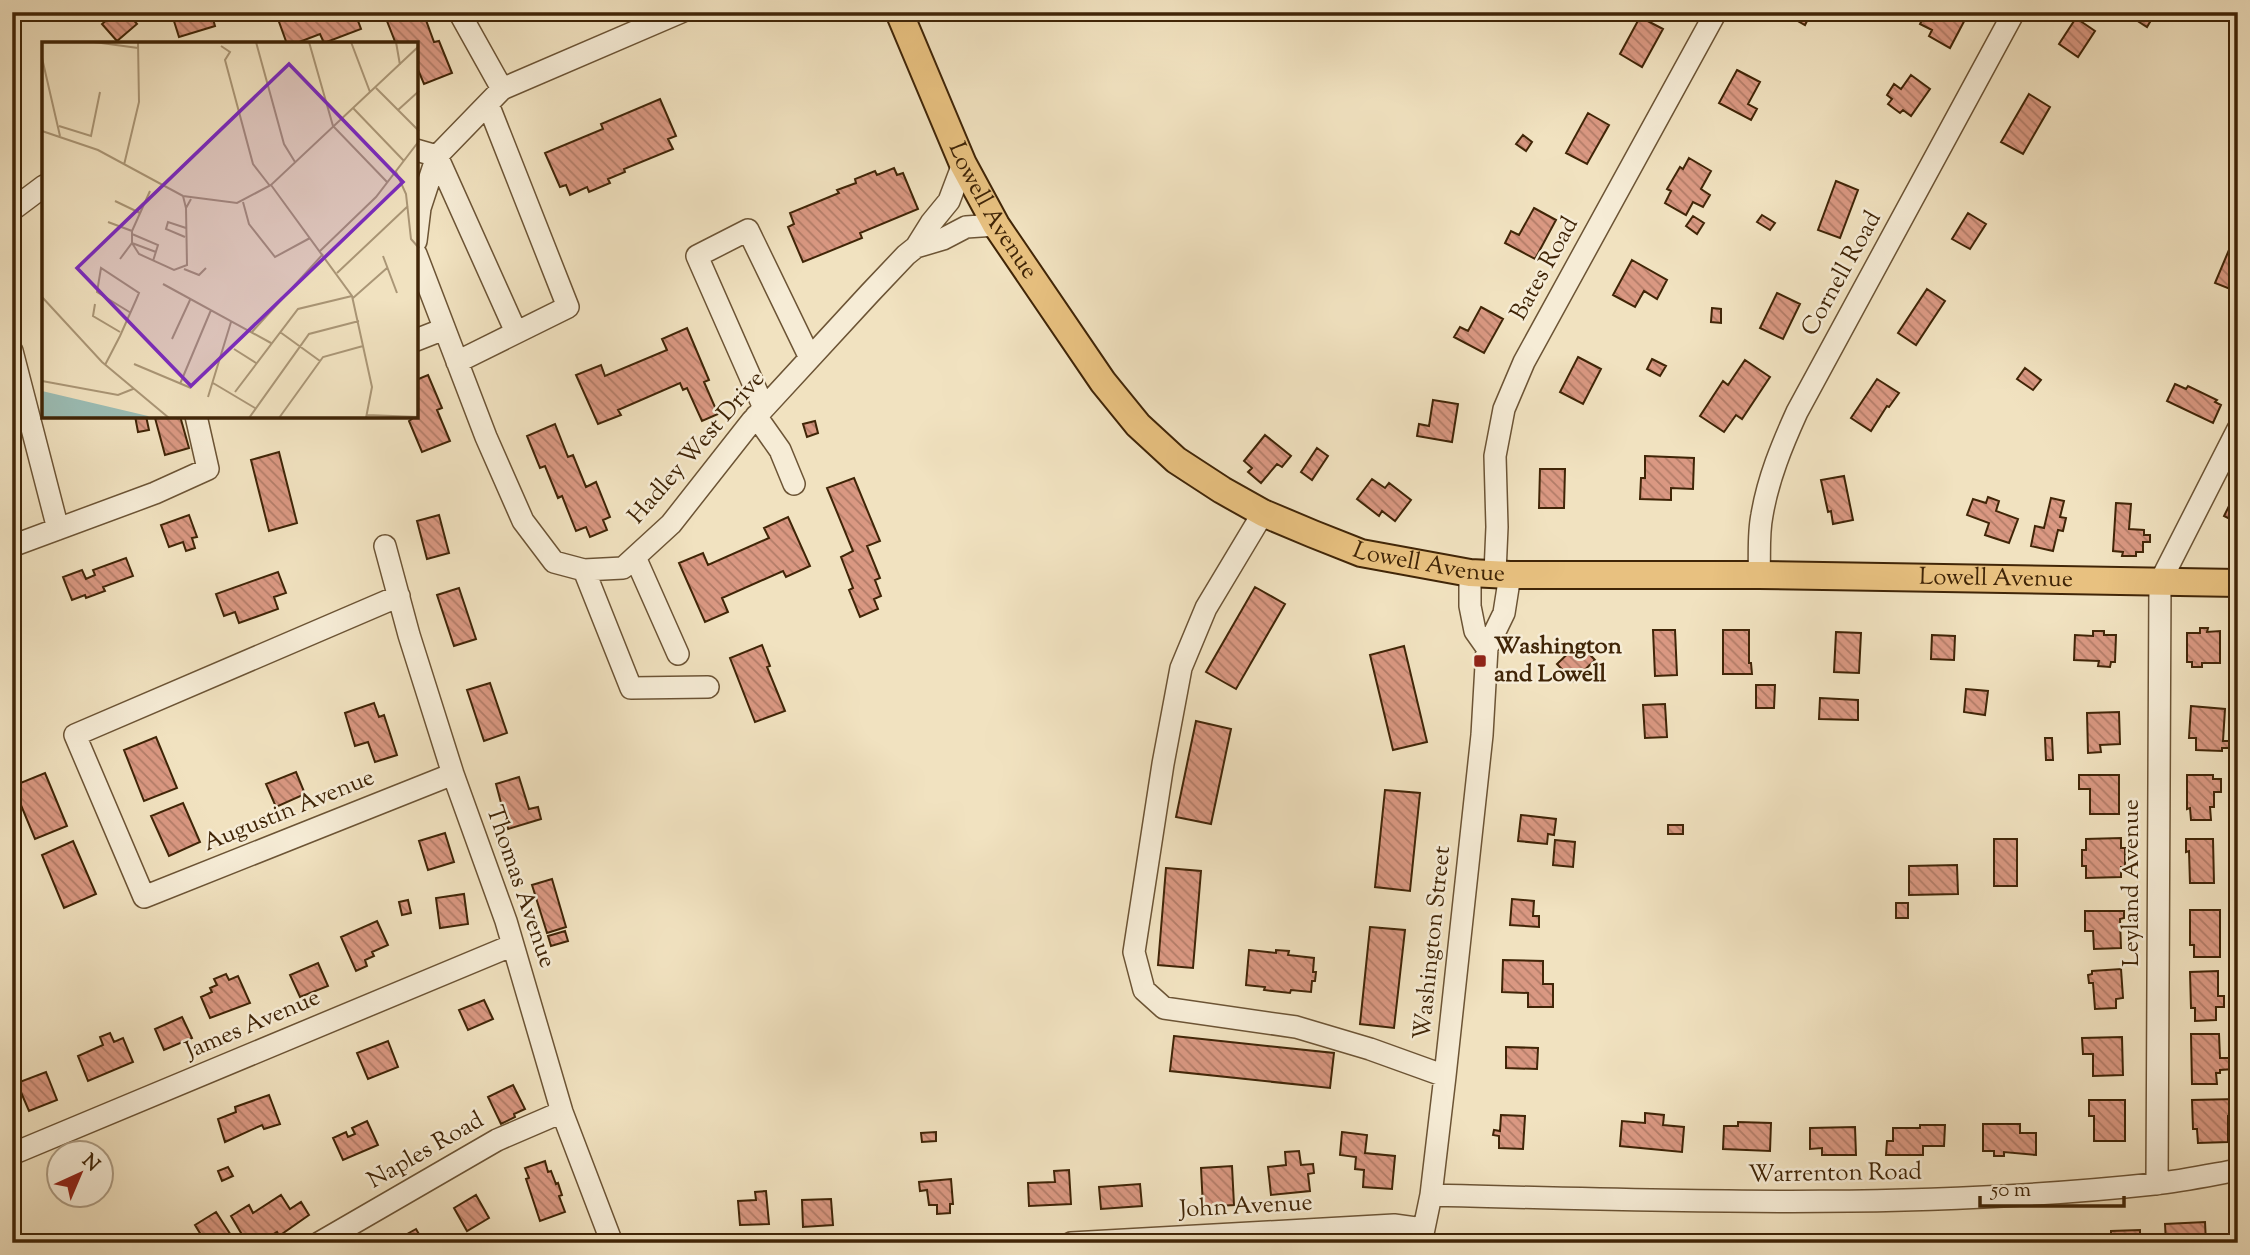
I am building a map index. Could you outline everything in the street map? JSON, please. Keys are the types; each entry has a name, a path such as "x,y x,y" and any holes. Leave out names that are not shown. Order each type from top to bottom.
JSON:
{"main road":[{"name":"Lowell Avenue","path":"899,12 963,164 996,225 1103,382 1138,425 1176,460 1263,513 1362,553 1492,574 1759,575 2238,583"}],"street":[{"path":"457,362 568,307 495,97 459,12"},
{"path":"418,224 427,153 495,97 635,21 681,12"},
{"name":"Bates Road","path":"1492,574 1497,527 1495,456 1504,409 1524,362 1716,12"},
{"name":"Cornell Road","path":"1759,575 1761,517 1776,462 1793,421 2014,12"},
{"path":"427,153 516,332"},
{"name":"Hadley West Drive","path":"418,259 486,437 523,521 554,562 584,570 623,568 671,524 760,412 916,247 949,201 963,164"},
{"path":"12,210 42,188"},
{"name":"Hadley West Drive","path":"916,247 943,239 966,227 996,225"},
{"path":"794,484 760,412 697,256 748,230 810,358"},
{"path":"418,339 444,329"},
{"path":"12,351 58,529"},
{"path":"12,545 155,493 208,469 196,418"},
{"path":"2160,582 2238,429"},
{"path":"1263,513 1206,608 1181,668 1134,952 1144,990 1164,1008 1296,1027 1370,1049 1445,1076"},
{"name":"Thomas Avenue","path":"385,546 453,774 513,945 562,1112 612,1243"},
{"path":"635,557 678,654"},
{"path":"584,570 631,688 708,687"},
{"name":"Washington Street","path":"1487,649 1475,631 1470,606 1492,574"},
{"name":"Washington Street","path":"1422,1236 1431,1195 1445,1076 1482,735 1487,649 1504,613 1492,574"},
{"name":"Leyland Avenue","path":"2157,1184 2160,582"},
{"name":"Augustin Avenue","path":"399,596 75,735 144,897 453,774"},
{"name":"James Avenue","path":"12,1154 513,945"},
{"name":"Naples Road","path":"319,1243 497,1140 562,1112"},
{"name":"Warrenton Road","path":"1431,1195 1777,1203 2018,1196 2157,1184 2238,1170"},
{"name":"John Avenue","path":"1071,1243 1394,1226 1422,1236"}],"building":[{"path":"116,12 127,12 137,24 117,41 102,24"},
{"path":"192,12 211,12 215,26 179,37 173,18"},
{"path":"295,12 371,12 357,18 361,29 327,42 324,42 320,34 299,42 286,42 278,19"},
{"path":"389,12 423,12 434,42 439,41 452,73 424,84 418,70 418,42 395,42 387,21 392,19"},
{"path":"1782,12 1806,12 1810,15 1805,25"},
{"path":"1926,12 1938,18 1941,12 1969,12 1950,48 1929,36 1932,30 1920,24"},
{"path":"2141,12 2154,15 2147,27 2136,20"},
{"path":"1640,17 1663,29 1642,67 1620,54"},
{"path":"2076,18 2095,31 2078,57 2059,44"},
{"path":"1737,70 1760,82 1748,104 1757,109 1751,120 1719,103"},
{"path":"1911,75 1930,89 1911,116 1903,110 1900,113 1888,104 1892,99 1887,95 1894,84 1901,89"},
{"path":"2029,94 2050,107 2023,154 2001,142"},
{"path":"660,99 676,136 668,139 673,149 624,169 625,172 608,179 610,183 589,192 587,187 570,195 566,185 560,187 545,153 603,129 601,124"},
{"path":"1588,113 1609,125 1587,164 1566,153"},
{"path":"1523,135 1532,142 1526,151 1516,144"},
{"path":"1689,158 1711,171 1701,189 1710,195 1703,207 1693,202 1686,215 1665,203 1671,191 1667,189 1680,167 1683,169"},
{"path":"894,168 897,175 903,173 918,209 860,233 862,238 803,262 788,227 794,224 790,213 839,193 837,190 856,183 855,179 875,171 877,175"},
{"path":"1836,181 1858,190 1840,238 1818,230"},
{"path":"1534,208 1556,220 1535,259 1505,243 1511,231 1519,235"},
{"path":"1968,213 1986,224 1970,249 1952,239"},
{"path":"1762,215 1775,223 1770,230 1757,222"},
{"path":"1693,216 1704,223 1697,234 1686,226"},
{"path":"2234,238 2238,240 2238,292 2215,283"},
{"path":"1632,260 1667,280 1657,299 1644,291 1635,307 1613,295"},
{"path":"1927,289 1945,301 1916,345 1898,333"},
{"path":"1777,293 1800,304 1783,339 1760,328"},
{"path":"1481,307 1503,319 1484,353 1454,337 1460,327 1468,331"},
{"path":"1712,308 1721,309 1721,323 1711,322"},
{"path":"687,328 709,380 704,382 718,414 702,421 687,388 683,390 680,383 618,410 621,415 598,424 576,375 601,365 605,376 667,350 662,339"},
{"path":"1578,357 1601,369 1583,404 1560,392"},
{"path":"1652,359 1666,366 1660,376 1647,369"},
{"path":"1745,360 1770,377 1742,419 1736,415 1724,432 1700,416 1723,381 1728,385"},
{"path":"2025,368 2041,380 2033,390 2017,379"},
{"path":"428,375 442,408 437,410 450,441 422,452 409,421 418,418 418,379"},
{"path":"1877,379 1899,393 1871,431 1851,418"},
{"path":"2175,384 2186,389 2188,386 2217,400 2215,402 2221,405 2213,423 2167,401"},
{"path":"1433,400 1458,404 1452,442 1417,436 1419,424 1429,426"},
{"path":"135,418 146,418 149,430 138,432"},
{"path":"155,418 181,418 189,448 165,455"},
{"path":"815,421 818,433 807,437 803,424"},
{"path":"555,424 568,457 573,455 586,487 596,482 610,517 603,520 607,530 590,537 586,527 576,531 562,496 558,498 545,466 540,468 527,436"},
{"path":"1265,435 1291,456 1282,467 1277,464 1261,483 1248,472 1252,468 1244,461"},
{"path":"1317,448 1328,456 1312,480 1301,472"},
{"path":"279,452 297,523 269,531 251,460"},
{"path":"1645,456 1694,458 1693,489 1671,488 1671,500 1640,499 1641,478 1645,478"},
{"path":"1540,469 1565,469 1564,508 1539,508"},
{"path":"1844,476 1853,520 1833,524 1821,480"},
{"path":"854,478 880,541 867,546 880,578 875,580 881,596 874,599 878,609 860,617 849,590 853,588 841,557 853,551 827,488"},
{"path":"1372,479 1385,488 1389,483 1411,500 1395,521 1382,511 1379,516 1357,499"},
{"path":"2238,488 2238,523 2224,516"},
{"path":"1988,497 1999,501 1996,511 2018,519 2009,543 1985,535 1989,523 1967,515 1973,499 1986,503"},
{"path":"2051,498 2064,501 2060,517 2066,518 2063,531 2058,530 2053,551 2031,546 2035,526 2044,528"},
{"path":"2116,503 2131,504 2129,529 2144,530 2144,535 2150,535 2150,542 2143,542 2143,552 2136,552 2136,556 2122,556 2123,552 2113,551"},
{"path":"189,515 197,537 192,538 195,548 186,551 183,542 169,547 161,525"},
{"path":"439,515 449,553 427,559 417,521"},
{"path":"788,517 810,566 786,577 783,571 722,598 728,612 705,622 679,563 703,553 708,565 769,538 764,528"},
{"path":"126,558 133,576 103,587 105,591 72,600 63,577 82,570 86,579 95,575 93,570"},
{"path":"278,572 286,593 274,597 278,609 239,623 235,612 224,616 216,594"},
{"path":"1255,587 1285,604 1236,689 1206,672"},
{"path":"459,588 476,639 454,646 437,595"},
{"path":"2200,628 2208,628 2207,632 2220,631 2220,663 2202,663 2202,667 2192,667 2192,662 2187,662 2187,633 2200,633"},
{"path":"1653,630 1675,630 1677,675 1655,676"},
{"path":"1723,630 1749,630 1749,663 1752,674 1723,674"},
{"path":"2093,631 2116,635 2115,662 2111,662 2110,667 2098,666 2099,661 2074,660 2075,635 2093,636"},
{"path":"1836,632 1861,633 1859,673 1834,672"},
{"path":"1932,635 1955,636 1954,660 1931,659"},
{"path":"1579,643 1595,660 1573,681 1557,664"},
{"path":"762,645 770,666 767,667 785,711 755,722 730,658"},
{"path":"1404,646 1427,742 1393,750 1370,655"},
{"path":"490,683 507,733 484,741 467,690"},
{"path":"1756,685 1775,685 1774,708 1756,708"},
{"path":"1966,689 1988,691 1985,715 1964,712"},
{"path":"1820,698 1858,700 1858,720 1819,719"},
{"path":"374,703 379,717 384,715 397,755 375,762 368,742 355,746 345,713"},
{"path":"1665,704 1667,737 1645,738 1643,705"},
{"path":"2191,706 2225,709 2223,741 2231,741 2231,748 2222,748 2222,751 2196,750 2196,738 2189,738"},
{"path":"2119,712 2120,744 2100,745 2101,752 2088,753 2087,713"},
{"path":"1196,721 1231,729 1211,824 1176,817"},
{"path":"156,737 177,788 144,801 124,750"},
{"path":"2045,738 2052,738 2053,760 2046,760"},
{"path":"296,772 305,794 276,807 266,784"},
{"path":"45,773 67,826 35,839 13,786"},
{"path":"2079,775 2119,775 2119,814 2090,814 2090,789 2079,789"},
{"path":"2187,775 2213,775 2213,779 2221,779 2221,792 2214,792 2214,807 2210,807 2211,820 2191,820 2190,808 2187,809"},
{"path":"519,777 529,809 538,807 541,819 508,829 496,784"},
{"path":"1385,790 1420,793 1410,891 1375,887"},
{"path":"183,803 200,842 169,856 151,816"},
{"path":"1521,815 1556,819 1554,835 1548,834 1547,844 1518,841"},
{"path":"1668,825 1683,825 1683,834 1668,834"},
{"path":"445,833 454,862 428,870 419,841"},
{"path":"2121,838 2121,848 2125,848 2125,867 2121,867 2121,877 2086,878 2086,866 2082,866 2082,850 2086,850 2086,839"},
{"path":"1994,839 2017,839 2017,886 1994,886"},
{"path":"2186,839 2213,839 2214,883 2190,883"},
{"path":"1555,840 1575,842 1573,867 1553,865"},
{"path":"73,841 96,894 64,908 42,855"},
{"path":"1957,865 1958,894 1909,895 1909,866"},
{"path":"1166,868 1201,871 1193,968 1158,965"},
{"path":"552,879 566,927 547,933 532,885"},
{"path":"464,894 468,924 440,928 436,898"},
{"path":"1512,899 1534,901 1533,916 1539,916 1539,927 1510,925"},
{"path":"408,900 411,913 402,915 399,902"},
{"path":"1896,903 1908,903 1908,918 1896,918"},
{"path":"2190,910 2220,910 2220,957 2194,957 2194,945 2190,945"},
{"path":"2085,911 2124,911 2124,918 2120,919 2121,948 2094,949 2093,931 2085,931"},
{"path":"377,921 388,945 372,952 374,956 365,960 367,966 356,971 341,937"},
{"path":"1370,927 1405,930 1394,1028 1360,1024"},
{"path":"565,931 568,941 551,946 548,936"},
{"path":"1249,950 1276,953 1276,950 1289,951 1288,955 1314,958 1313,972 1316,972 1311,992 1291,990 1290,993 1246,985"},
{"path":"1503,960 1543,961 1543,984 1553,984 1553,1007 1528,1007 1528,993 1502,992"},
{"path":"318,963 328,986 300,997 290,975"},
{"path":"2121,969 2123,998 2116,999 2116,1008 2095,1009 2093,983 2089,983 2088,975 2092,974 2092,971"},
{"path":"2218,971 2218,996 2224,996 2224,1007 2216,1007 2216,1020 2195,1021 2195,1008 2191,1008 2190,972"},
{"path":"226,974 229,980 238,976 250,1003 210,1018 201,997 212,992 210,988 217,985 214,979"},
{"path":"484,1000 493,1019 468,1030 459,1010"},
{"path":"182,1017 192,1038 164,1050 155,1029"},
{"path":"110,1033 114,1042 123,1038 133,1062 88,1081 78,1056 103,1045 100,1037"},
{"path":"2191,1034 2219,1034 2220,1058 2233,1058 2234,1069 2216,1073 2217,1084 2192,1084"},
{"path":"1174,1036 1334,1053 1330,1088 1170,1071"},
{"path":"2122,1037 2123,1075 2093,1076 2093,1054 2083,1054 2082,1038"},
{"path":"388,1041 398,1067 368,1079 357,1053"},
{"path":"1506,1047 1538,1048 1537,1069 1506,1068"},
{"path":"46,1072 57,1100 29,1111 17,1083"},
{"path":"513,1085 525,1109 501,1124 488,1097"},
{"path":"269,1095 280,1124 264,1129 262,1125 225,1142 218,1119 236,1112 235,1107"},
{"path":"2236,1099 2236,1116 2228,1116 2228,1142 2198,1143 2197,1129 2193,1129 2192,1100"},
{"path":"2089,1100 2125,1100 2125,1141 2094,1141 2094,1116 2089,1116"},
{"path":"1645,1113 1664,1115 1663,1125 1684,1127 1682,1152 1620,1146 1622,1121 1645,1123"},
{"path":"1501,1115 1525,1116 1523,1149 1499,1148 1499,1136 1493,1135 1494,1130 1500,1131"},
{"path":"367,1121 378,1145 343,1160 333,1138 346,1132 348,1137 355,1134 352,1128"},
{"path":"1738,1122 1771,1123 1770,1151 1723,1149 1724,1126 1738,1126"},
{"path":"1983,1124 2020,1124 2020,1133 2036,1133 2036,1155 2004,1152 2004,1156 1994,1156 1994,1151 1983,1151"},
{"path":"1920,1125 1945,1125 1944,1146 1923,1146 1923,1155 1886,1155 1887,1141 1893,1141 1893,1128 1920,1128"},
{"path":"1855,1127 1856,1155 1822,1155 1822,1148 1810,1149 1810,1128"},
{"path":"936,1132 936,1141 922,1142 921,1133"},
{"path":"1342,1132 1367,1135 1365,1153 1395,1156 1392,1189 1363,1187 1364,1170 1355,1169 1356,1157 1340,1155"},
{"path":"1299,1151 1301,1165 1313,1164 1314,1173 1308,1174 1310,1191 1271,1195 1268,1167 1286,1165 1285,1152"},
{"path":"545,1161 548,1172 551,1171 556,1184 558,1183 565,1212 540,1221 525,1168"},
{"path":"1232,1166 1234,1205 1203,1207 1201,1168"},
{"path":"228,1167 233,1176 222,1181 218,1171"},
{"path":"1069,1170 1071,1204 1029,1206 1028,1183 1055,1182 1054,1171"},
{"path":"951,1179 953,1204 950,1204 950,1213 937,1214 937,1205 929,1205 927,1190 920,1191 919,1182"},
{"path":"1140,1184 1142,1206 1101,1209 1099,1187"},
{"path":"766,1191 769,1224 740,1225 738,1201 756,1200 755,1192"},
{"path":"281,1195 290,1209 301,1202 309,1215 279,1236 277,1232 259,1243 247,1243 231,1216 249,1205 253,1213"},
{"path":"476,1195 489,1218 467,1231 454,1208"},
{"path":"831,1199 833,1225 803,1227 802,1200"},
{"path":"216,1212 236,1243 206,1243 195,1225"},
{"path":"2205,1222 2206,1243 2166,1243 2165,1224"},
{"path":"416,1229 424,1243 393,1242"},
{"path":"2140,1230 2140,1243 2098,1243 2098,1238 2111,1238 2111,1231"},
{"path":"2074,1236 2074,1243 2034,1243 2045,1241 2045,1237"},
{"path":"2007,1237 2007,1243 1976,1243 1975,1240"},
{"path":"1693,1238 1750,1239 1750,1243 1693,1243"}],"place":[{"name":"Washington and Lowell","path":"1480,661"}]}
